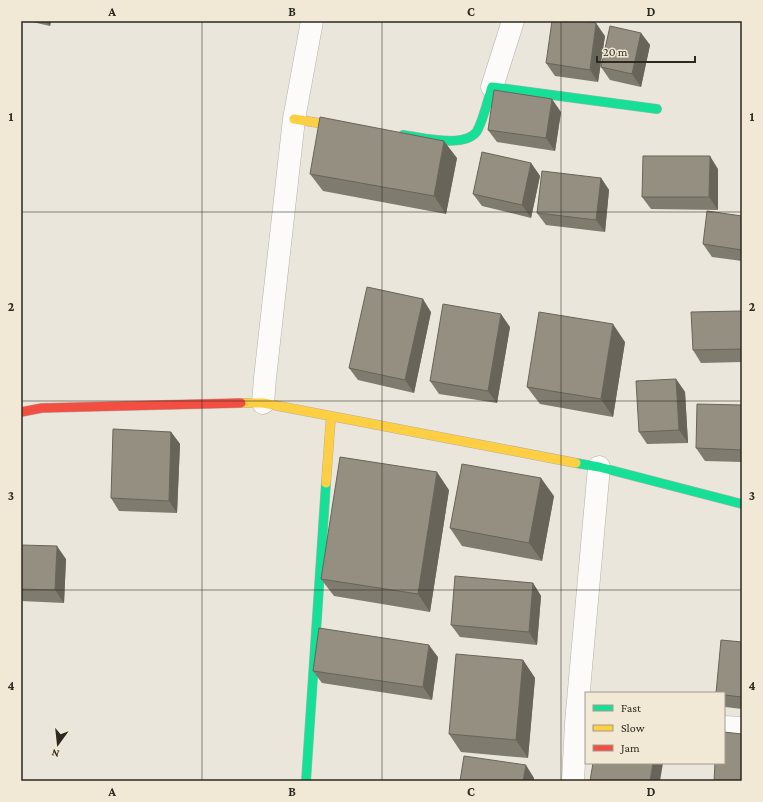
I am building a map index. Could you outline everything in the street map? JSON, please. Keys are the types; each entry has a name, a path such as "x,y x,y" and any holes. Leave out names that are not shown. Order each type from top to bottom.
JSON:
{"street":[{"path":"263,403 264,378 294,119 312,21"},
{"path":"396,134 459,141 469,139 476,133 513,21"},
{"path":"492,87 657,109"},
{"path":"294,119 357,129"},
{"path":"21,412 42,408 263,403 599,467 742,504"},
{"path":"306,781 331,416"},
{"path":"573,781 581,723 599,467"},
{"path":"725,727 742,728"}],"building":[{"path":"552,21 583,21 596,23 590,70 546,63"},
{"path":"610,26 641,33 632,74 601,67"},
{"path":"494,90 552,99 546,138 488,130"},
{"path":"320,117 444,141 434,196 310,174"},
{"path":"482,152 531,163 522,205 473,194"},
{"path":"643,156 710,156 709,197 642,197"},
{"path":"542,171 601,178 596,220 537,213"},
{"path":"707,211 742,216 742,250 703,244"},
{"path":"367,287 423,299 405,380 349,368"},
{"path":"443,304 501,314 488,391 430,381"},
{"path":"742,311 742,349 693,350 691,312"},
{"path":"539,312 613,324 601,399 527,387"},
{"path":"676,379 679,430 639,432 636,381"},
{"path":"697,404 742,405 742,450 696,448"},
{"path":"113,429 171,432 169,501 111,498"},
{"path":"340,457 437,472 418,594 321,579"},
{"path":"462,464 541,478 529,543 450,528"},
{"path":"21,545 57,546 55,590 21,589"},
{"path":"455,576 533,583 529,632 451,625"},
{"path":"319,628 429,645 423,687 313,671"},
{"path":"721,640 742,642 742,697 725,695 725,692 716,692"},
{"path":"456,654 523,660 516,740 449,734"},
{"path":"725,732 742,734 742,781 714,781 715,764 725,764"},
{"path":"464,756 526,765 523,781 460,781"},
{"path":"593,764 653,764 650,781 590,781"}],"traffic: fast":[{"path":"403,135 453,141 463,140 471,136 479,127 492,87 657,109"},
{"path":"576,463 599,467 742,504"},
{"path":"306,781 326,483"}],"traffic: slow":[{"path":"294,119 349,128"},
{"path":"241,403 263,403 576,463"},
{"path":"326,483 331,416"}],"traffic: jam":[{"path":"21,412 42,408 241,403"}]}
